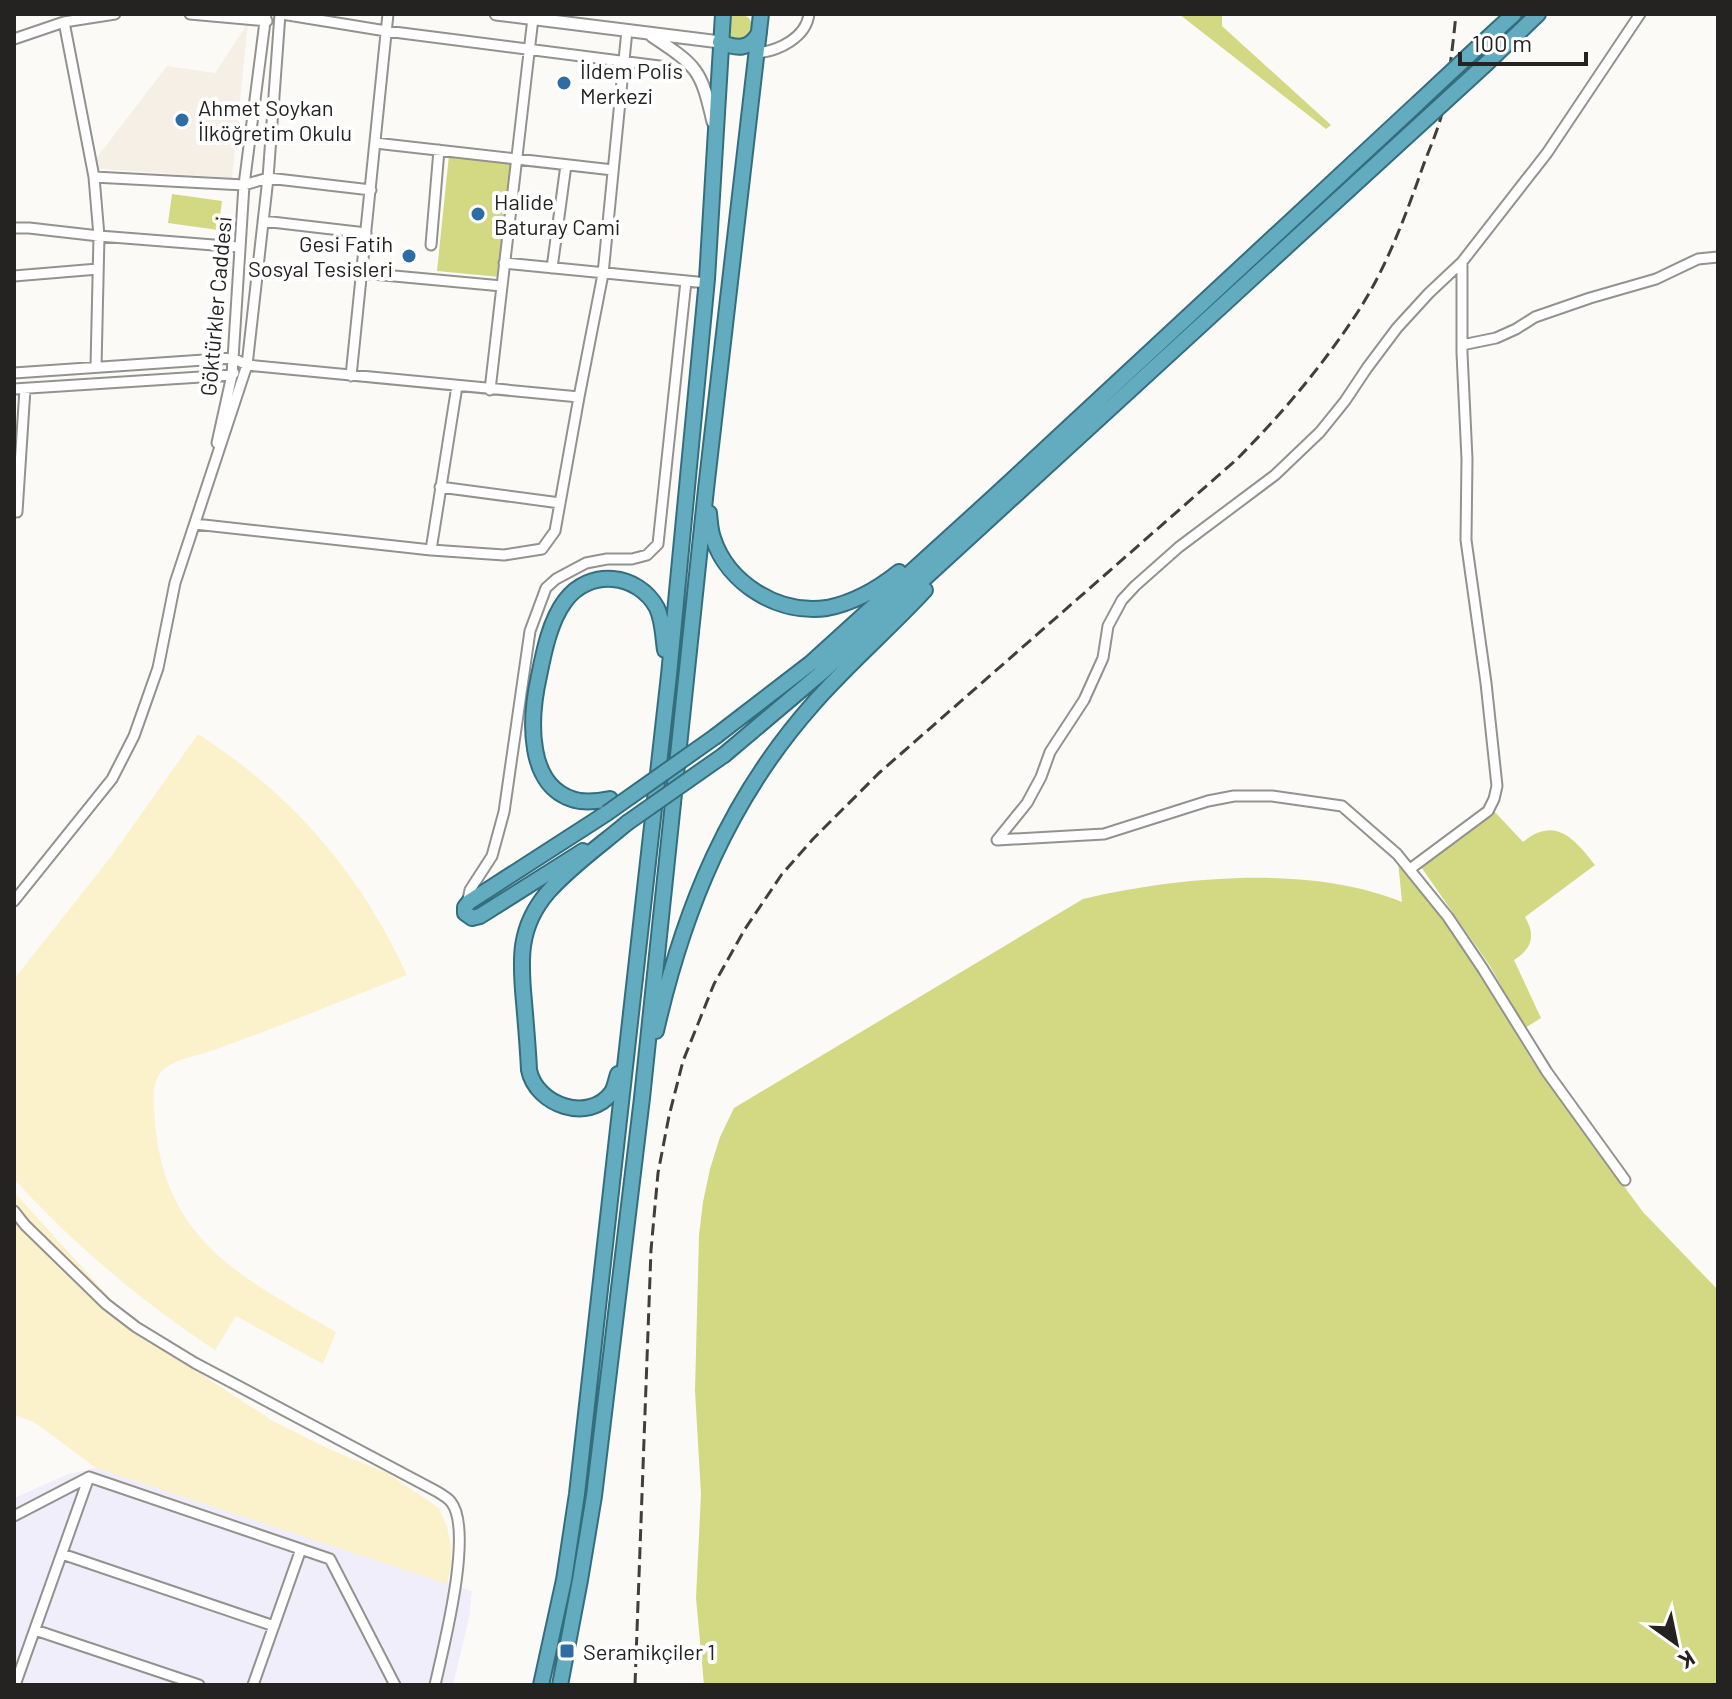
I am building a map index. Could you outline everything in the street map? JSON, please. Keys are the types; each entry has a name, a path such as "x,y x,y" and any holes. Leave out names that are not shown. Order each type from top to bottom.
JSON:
{"highway":[{"path":"541,1685 564,1580 577,1494 669,675 707,283 723,14"},
{"path":"1514,14 1418,103 1002,499 820,674 724,755 627,823 480,916 472,918 467,915 467,904 716,736 811,663 1002,499 1428,117 1538,14"},
{"path":"720,42 734,48 744,47 753,42 761,21"},
{"path":"560,1685 594,1496 642,1098 706,489 761,21"},
{"path":"706,489 712,536 720,554 735,574 766,598 811,609 843,603 882,584 1002,499"},
{"path":"642,1098 661,1011 686,924 713,856 751,785 813,704 906,610 1002,499"},
{"path":"609,806 582,801 555,788 545,777 536,756 534,717 538,681 546,645 565,600 585,584 605,578 621,579 641,590 651,599 661,618 669,675"},
{"path":"627,823 550,889 525,933 520,962 529,1070 535,1087 550,1100 566,1106 583,1107 602,1100 613,1091 631,1023"}],"street":[{"path":"14,39 64,22 115,14"},
{"path":"190,14 265,16"},
{"path":"281,14 386,31 667,67"},
{"name":"Göktürkler Caddesi","path":"205,495 247,365 268,178 281,14"},
{"path":"351,376 388,14"},
{"path":"496,14 720,42"},
{"path":"757,53 774,50 790,41 803,29 809,14"},
{"path":"1625,1180 1547,1072 1466,943 1397,854 1342,806 1259,795 1234,796 1208,801 1104,834 997,840 1027,803 1050,752 1084,700 1103,658 1108,626 1122,600 1179,547 1275,475 1306,447 1345,401 1397,328 1462,262 1547,153 1640,14"},
{"name":"Göktürkler Caddesi","path":"205,495 232,375 244,185 265,16"},
{"path":"490,390 533,18"},
{"path":"64,22 94,177 99,236 96,367"},
{"path":"195,524 431,550 504,555 542,549 555,531 603,274 627,30"},
{"path":"649,34 686,59 696,70 705,87 716,134"},
{"path":"375,143 613,170"},
{"path":"431,245 439,150"},
{"path":"552,268 566,165"},
{"path":"94,177 244,185 268,178 371,190"},
{"path":"263,221 366,233"},
{"path":"14,228 239,247"},
{"path":"1462,345 1496,338 1535,317 1656,279 1698,259 1718,257"},
{"path":"1410,869 1488,811 1497,786 1466,540 1462,262"},
{"path":"504,263 707,283"},
{"path":"14,276 98,269"},
{"path":"362,273 502,286"},
{"path":"467,904 473,884 492,856 504,812 530,631 546,588 586,563 632,559 647,555 658,544 686,281"},
{"path":"14,373 233,358 247,365 579,397"},
{"path":"14,389 232,375 247,365"},
{"path":"431,550 457,386"},
{"path":"17,512 25,389"},
{"path":"440,487 560,503"},
{"path":"14,901 112,779 134,736 158,668 175,583 205,495"},
{"path":"14,1211 106,1304 136,1327 195,1363 436,1491 452,1503 460,1524 458,1565 450,1621 435,1685"},
{"path":"14,1516 89,1477 330,1559 395,1685"},
{"path":"27,1685 15,1683 89,1477"},
{"path":"256,1682 301,1549"},
{"path":"62,1554 274,1626"},
{"path":"35,1630 199,1685"}],"shaded area":[{"name":"Ahmet Soykan İlköğretim Okulu","path":"248,23 232,178 89,168 167,66 215,73"},
{"path":"96,1468 472,1591 469,1618 453,1685 14,1685 14,1498 68,1474"}],"green space":[{"path":"739,14 748,18 752,27 748,36 739,40 730,36 726,27 730,18"},
{"path":"1179,14 1222,14 1222,26 1331,125 1326,129"},
{"path":"449,155 512,161 500,277 437,271"},
{"path":"172,194 222,201 218,230 168,223"},
{"path":"1493,810 1523,842 1534,834 1555,831 1572,839 1595,865 1525,917 1530,941 1525,951 1514,960 1541,1018 1525,1028 1490,966 1419,864"},
{"path":"1398,861 1442,916 1481,974 1531,1059 1643,1212 1718,1290 1718,1685 704,1685 696,1598 701,1494 695,1391 699,1235 710,1169 720,1137 734,1108 1083,899 1160,885 1244,878 1327,882 1402,902"}],"sand":[{"path":"198,734 264,783 320,839 368,903 407,975 263,1032 174,1063 159,1075 154,1088 155,1122 162,1164 175,1198 192,1227 241,1274 336,1332 323,1364 236,1316 215,1350 109,1271 60,1227 14,1179 14,979 110,858"},
{"path":"14,1192 120,1309 195,1370 273,1421 387,1473 439,1508 451,1546 447,1584 96,1468 34,1422 14,1415"}],"railway":[{"path":"635,1685 651,1250 658,1173 683,1061 714,984 745,929 782,874 813,839 879,773 1236,460 1283,410 1326,356 1374,284 1408,208 1441,117 1456,14"}],"place":[{"name":"İldem Polis Merkezi","path":"564,83"},
{"name":"Ahmet Soykan İlköğretim Okulu","path":"182,120"},
{"name":"Halide Baturay Cami","path":"478,214"},
{"name":"Gesi Fatih Sosyal Tesisleri","path":"409,256"},
{"name":"Seramikçiler 1","path":"567,1651"}]}
